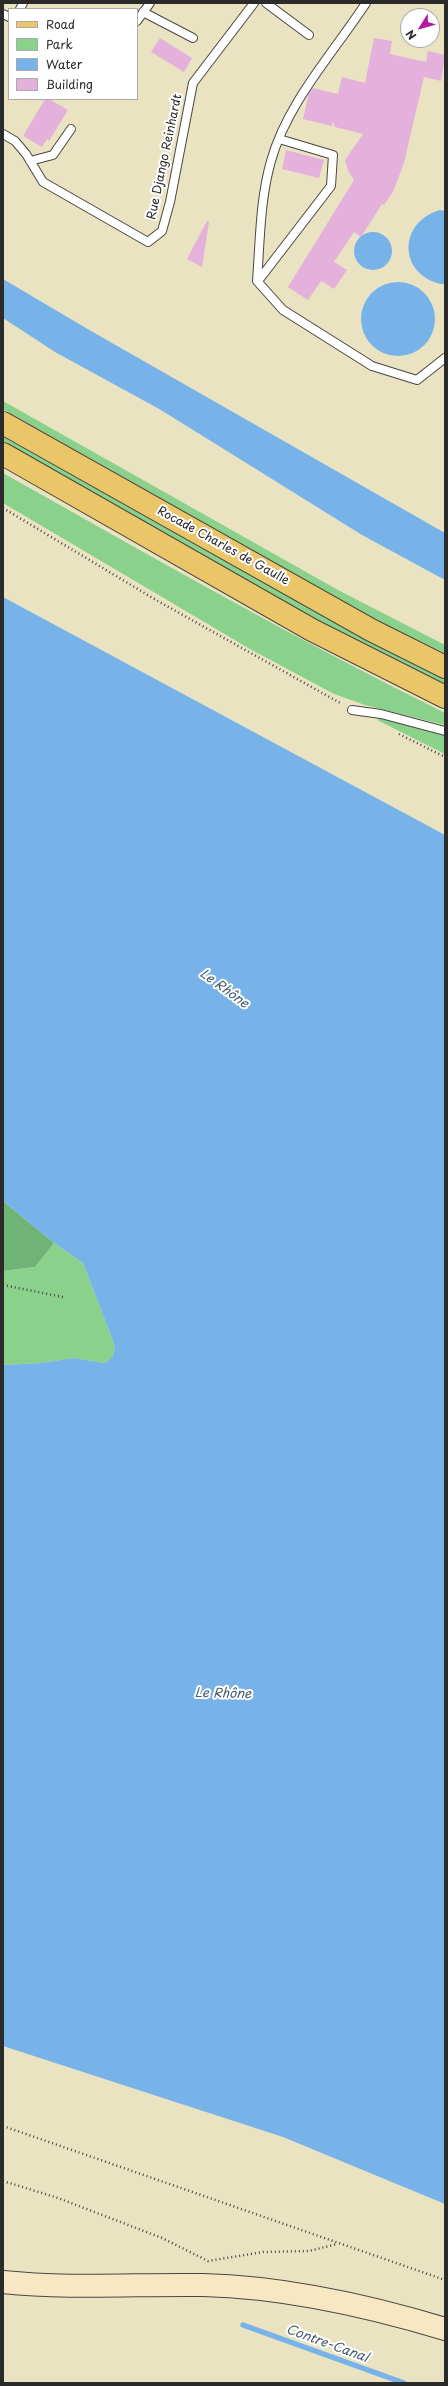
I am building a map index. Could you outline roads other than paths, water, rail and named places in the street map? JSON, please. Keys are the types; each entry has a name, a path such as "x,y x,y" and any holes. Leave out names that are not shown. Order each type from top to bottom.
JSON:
{"main road":[{"name":"Rocade Charles de Gaulle","path":"3,422 371,630 445,667"},
{"path":"3,454 312,630 445,697"},
{"path":"3,2282 40,2286 204,2285 297,2294 398,2315 445,2329"}],"lane":[{"path":"138,20 150,3"},
{"name":"Rue Django Reinhardt","path":"3,134 15,141 43,182 148,242 162,231 164,224 193,83 254,3"},
{"path":"266,3 309,35"},
{"path":"366,3 307,87 279,139 270,161 262,209 257,281 283,310 372,366 417,380 445,358"},
{"path":"143,12 192,38"},
{"path":"30,161 53,155 71,129"},
{"path":"257,281 331,186 334,155 279,139"},
{"path":"352,710 381,714 445,731"}],"water":[{"path":"440,210 445,211 445,284 441,284 427,278 417,270 411,259 409,248 411,236 416,225 426,216"},
{"path":"373,232 383,235 389,241 392,251 389,261 383,267 373,270 363,267 357,261 354,251 357,241 363,235"},
{"path":"3,279 91,331 445,533 445,580 362,535 161,410 55,352 3,318"},
{"path":"398,282 419,288 429,298 435,319 429,340 419,350 398,356 377,350 367,340 361,319 367,298 377,288"},
{"name":"Le Rhône","path":"3,597 445,835 445,2204 283,2137 3,2046 3,1365 41,1363 73,1358 105,1363 113,1356 115,1346 83,1263 54,1243 3,1201"}],"waterway":[{"name":"Contre-Canal","path":"243,2325 404,2383"}]}
